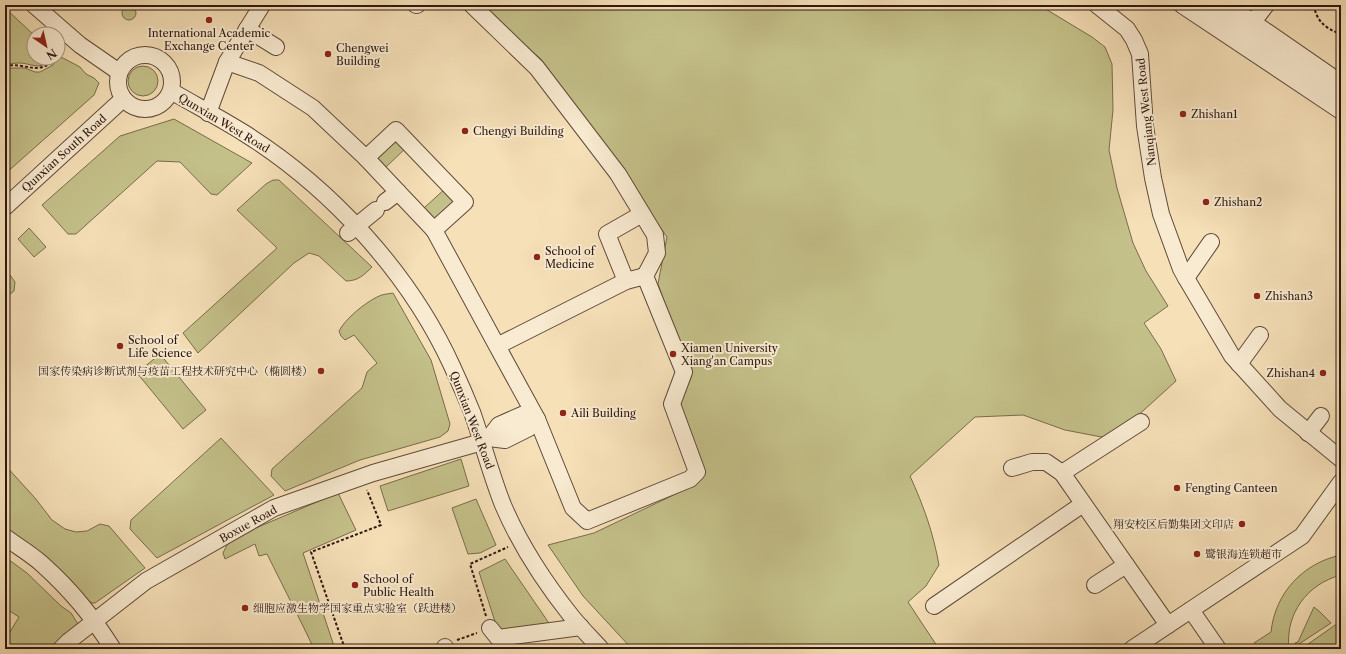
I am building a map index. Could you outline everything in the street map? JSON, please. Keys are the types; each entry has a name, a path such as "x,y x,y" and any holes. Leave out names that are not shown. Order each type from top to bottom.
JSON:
{"street":[{"path":"34,5 80,45 119,72"},
{"path":"208,113 227,62 262,5"},
{"path":"472,5 537,68 618,174 655,235 658,253 645,276 626,281 497,346"},
{"name":"Nanqiang West Road","path":"1097,5 1127,29 1140,54 1145,126 1153,178 1161,214 1186,278 1232,356 1280,409 1341,459"},
{"path":"1182,5 1341,111"},
{"path":"1203,5 1257,30 1341,83"},
{"path":"1228,5 1341,98"},
{"path":"1257,30 1266,5"},
{"path":"247,29 276,47"},
{"path":"148,54 157,57 167,65 171,74 173,82 171,91 165,101 157,107 143,110 133,107 123,99 118,91 117,82 119,72 126,62 134,57 148,54"},
{"path":"227,62 259,73 313,108 366,158 434,230 537,419 573,508 587,521 690,479 697,472 672,404 684,372 645,276"},
{"name":"Qunxian West Road","path":"171,91 243,132 278,156 313,184 401,281 428,322 451,364 485,440 504,505 521,542 537,568 572,617 601,649"},
{"name":"Qunxian South Road","path":"5,207 123,99"},
{"path":"366,158 396,130 465,202 434,230"},
{"path":"353,229 398,192"},
{"path":"626,281 606,234 642,214"},
{"path":"1186,278 1211,242"},
{"path":"1239,364 1260,335"},
{"path":"485,440 499,425 524,414 537,419"},
{"path":"1308,433 1321,416"},
{"path":"1062,473 1141,422"},
{"name":"Boxue Road","path":"66,646 94,621 146,581 274,508 362,477 485,440"},
{"path":"1012,468 1032,462 1046,462 1062,473 1168,625"},
{"path":"1132,649 1302,536 1341,482"},
{"path":"934,606 1083,504"},
{"path":"5,537 41,564 76,598 113,649"},
{"path":"1095,585 1126,565"},
{"path":"1191,610 1218,649"},
{"path":"490,628 498,638 581,627"}],"path":[{"path":"1314,5 1319,20 1326,26 1341,34"},
{"path":"5,66 26,66"},
{"path":"27,66 38,68 48,66"},
{"path":"345,649 311,552 381,526 362,477"},
{"path":"448,646 490,628 470,564 521,542"}],"shaded area":[{"path":"479,5 1039,5 1092,37 1105,47 1112,64 1113,110 1109,150 1117,188 1133,243 1146,271 1168,306 1144,323 1161,349 1176,381 1112,439 1065,430 1023,415 975,417 910,476 928,520 939,565 926,586 908,602 939,649 632,649 583,596 548,545 594,533 684,490 695,480 675,415 691,377 658,284 667,237 541,59"},
{"path":"129,6 134,8 136,13 134,18 129,20 124,18 122,13 124,8"},
{"path":"5,8 26,28 26,64 5,64"},
{"path":"66,60 80,67 86,74 94,78 99,83 94,95 5,174 5,68 25,68 35,72 40,72 51,66 66,66"},
{"path":"143,66 153,71 158,81 153,91 143,96 133,91 128,81 133,71"},
{"path":"174,119 252,163 217,195 211,194 180,162 157,161 76,234 68,234 42,205 120,136"},
{"path":"397,134 408,146 386,167 374,155"},
{"path":"273,180 279,180 372,267 357,279 346,281 319,256 309,253 294,263 198,353 183,333 277,248 237,210 266,184"},
{"path":"447,187 458,200 436,221 424,208"},
{"path":"29,228 46,247 34,257 18,239"},
{"path":"5,268 15,282 14,291 5,298"},
{"path":"393,293 431,360 450,424 448,431 440,437 360,460 285,491 271,476 272,469 362,388 367,372 377,363 354,335 345,340 339,331 356,311 367,303 379,296"},
{"path":"160,354 206,410 183,429 137,373"},
{"path":"221,438 274,495 157,558 130,529 131,520"},
{"path":"461,459 469,486 388,511 380,486"},
{"path":"5,465 35,498 52,520 65,529 76,532 87,531 100,524 109,526 145,568 95,603 87,600 63,572 35,548 5,527"},
{"path":"338,493 356,530 303,553 335,649 314,649 267,554 259,556 255,544 225,559 223,553 230,539"},
{"path":"476,499 496,545 480,553 468,554 452,508"},
{"path":"1341,555 1341,575 1318,585 1301,602 1291,624 1289,649 1257,649 1254,643 1271,632 1278,605 1293,582 1315,565 1327,559"},
{"path":"5,557 27,573 61,606 71,613 78,624 55,649 5,649 5,640 19,617 5,608"},
{"path":"505,559 553,629 499,634 479,572"},
{"path":"1314,607 1331,623 1296,647 1295,643 1298,642"},
{"path":"1341,621 1341,649 1301,649"}],"place":[{"name":"International Academic Exchange Center","path":"209,20"},
{"name":"Chengwei Building","path":"328,54"},
{"name":"Zhishan1","path":"1183,114"},
{"name":"Chengyi Building","path":"465,131"},
{"name":"Zhishan2","path":"1206,202"},
{"name":"School of Medicine","path":"537,257"},
{"name":"Zhishan3","path":"1257,296"},
{"name":"School of Life Science","path":"120,346"},
{"name":"Xiamen University Xiang'an Campus","path":"673,354"},
{"name":"国家传染病诊断试剂与疫苗工程技术研究中心（椭圆楼）","path":"321,371"},
{"name":"Zhishan4","path":"1323,373"},
{"name":"Aili Building","path":"563,413"},
{"name":"Fengting Canteen","path":"1177,488"},
{"name":"翔安校区后勤集团文印店","path":"1242,524"},
{"name":"鹭银海连锁超市","path":"1197,554"},
{"name":"School of Public Health","path":"355,585"},
{"name":"细胞应激生物学国家重点实验室（跃进楼）","path":"245,608"}]}
